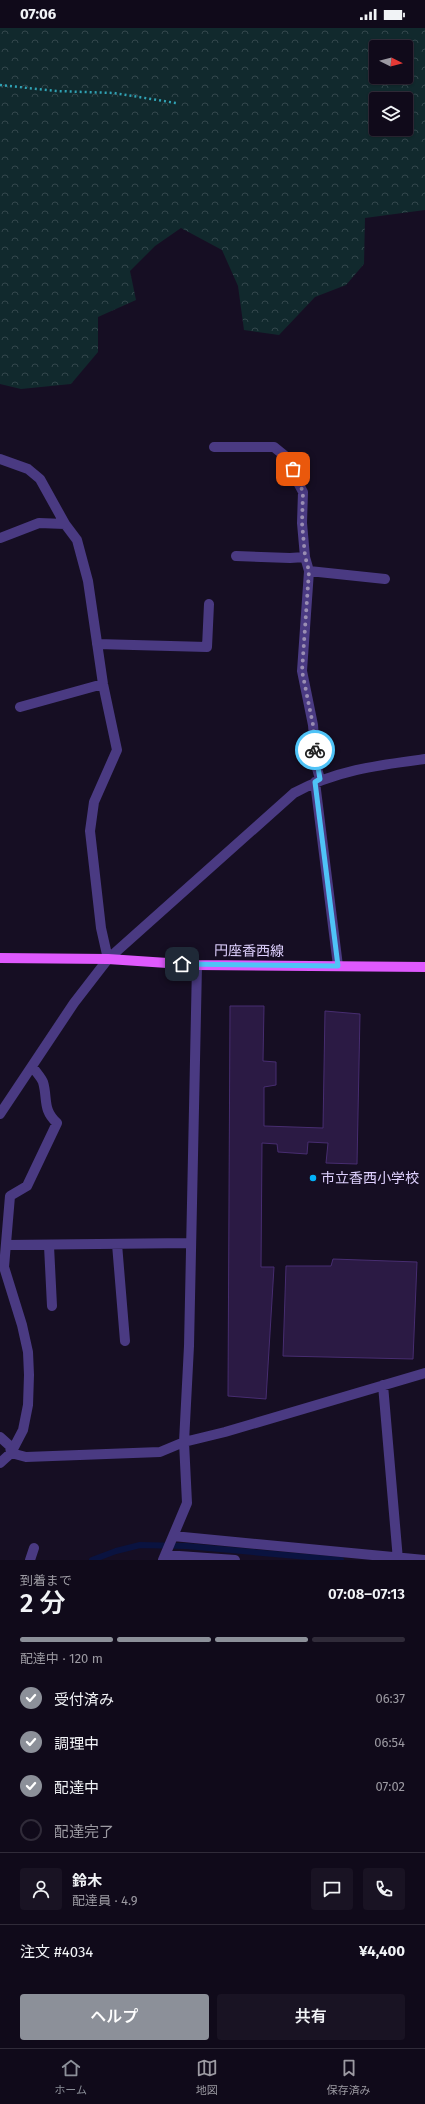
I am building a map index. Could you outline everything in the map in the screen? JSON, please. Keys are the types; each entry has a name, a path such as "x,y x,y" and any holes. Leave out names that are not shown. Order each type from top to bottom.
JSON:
{"main road":[{"name":"円座香西線","path":"0,958 108,959 197,964 425,966"}],"street":[{"path":"214,447 274,447 290,460 296,479 303,492 302,523 305,556 309,571 302,671 313,725 316,766 338,966"},
{"path":"0,459 28,469 40,479 65,524 77,540 84,567 103,684 117,750 94,802 90,831 101,928 108,959"},
{"path":"0,538 39,524 65,524"},
{"path":"236,556 290,558 305,556"},
{"path":"309,571 385,579"},
{"path":"97,644 207,647 209,604"},
{"path":"20,707 103,684"},
{"path":"0,1114 74,1003 108,959 294,793 318,780 351,770 425,759"},
{"path":"197,964 188,1346 184,1442 187,1504 164,1557 235,1560"},
{"path":"0,1463 11,1454 23,1430 28,1406 28,1352 22,1325 4,1267 10,1196 27,1186 57,1123 50,1116 45,1102 43,1082 32,1066"},
{"path":"6,1245 48,1246 190,1243"},
{"path":"117,1244 125,1341"},
{"path":"48,1246 52,1306"},
{"path":"11,1454 26,1458 160,1452 184,1442 225,1432 425,1374"},
{"path":"383,1385 399,1558"},
{"path":"0,1437 10,1446 11,1454"},
{"path":"173,1536 425,1560"},
{"path":"30,1560 34,1548"}],"path":[{"path":"0,86 56,92 114,93 176,104"}],"green space":[{"path":"0,28 425,28 425,210 365,218 364,264 346,285 315,297 279,335 244,330 238,286 222,250 181,228 155,246 130,271 136,300 98,317 98,352 71,384 21,389 0,384"}],"building":[{"path":"230,1006 264,1006 263,1061 276,1062 276,1085 264,1087 264,1126 323,1128 325,1011 360,1014 357,1164 326,1163 328,1143 308,1142 307,1154 278,1152 277,1144 262,1143 261,1267 274,1267 266,1399 228,1396"},
{"path":"333,1259 417,1262 413,1359 283,1356 286,1266 331,1266"}],"waterway":[{"path":"92,1560 116,1551 140,1545 186,1546 341,1560"}],"way so far":[{"path":"293,469 296,479 303,492 302,523 305,556 309,571 302,671 313,725 315,750"}],"place":[{"name":"市立香西小学校","path":"313,1178"}],"route":[{"path":"182,964 338,966 326,881 315,782 320,779 316,766 315,750"}]}
